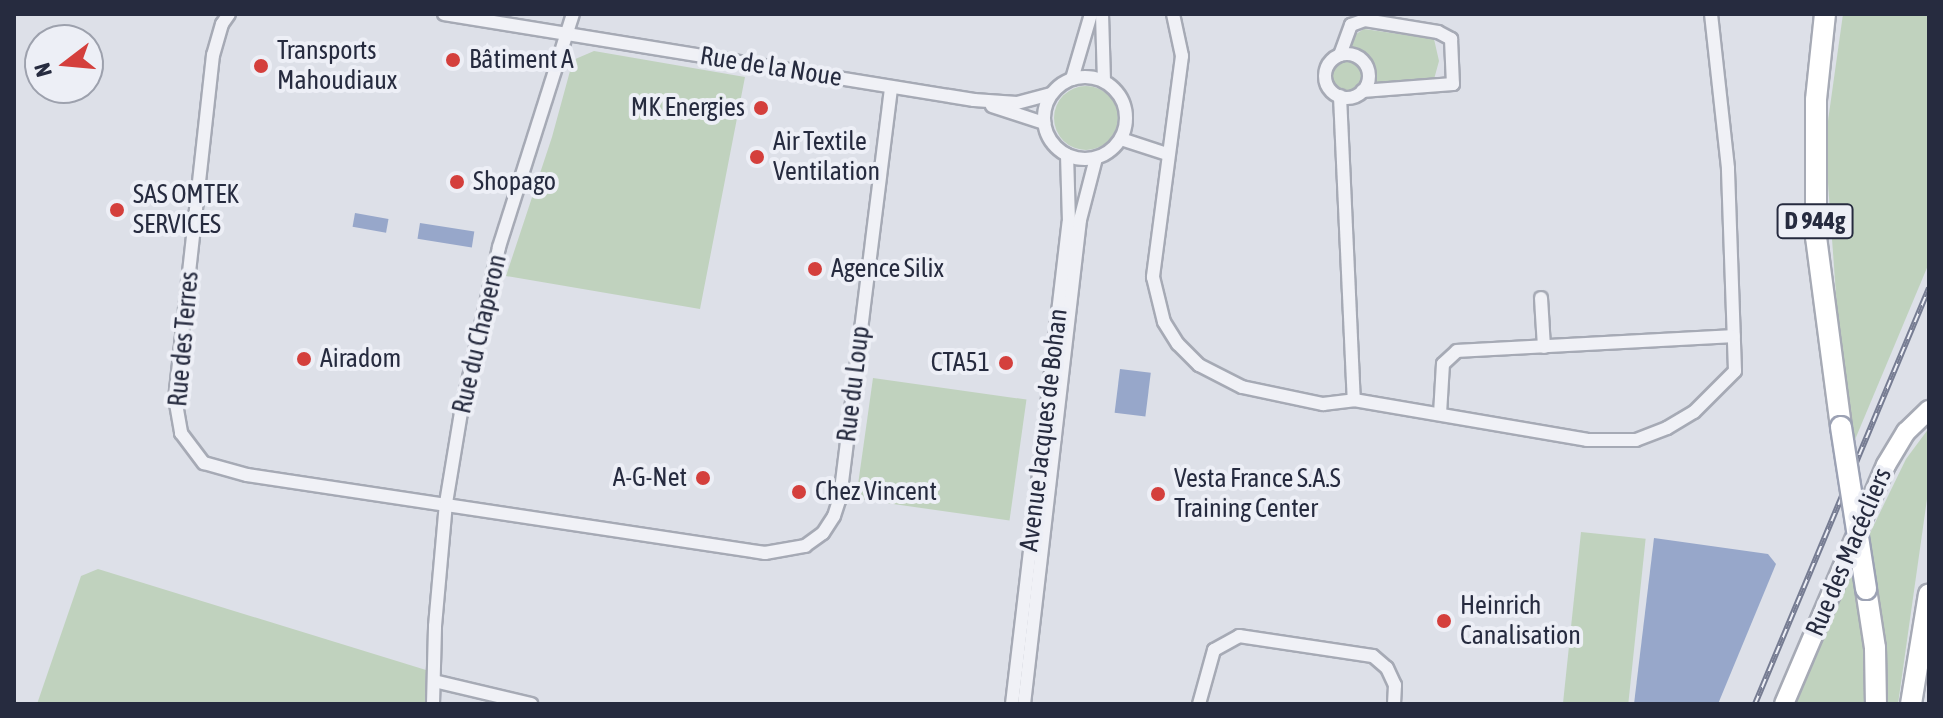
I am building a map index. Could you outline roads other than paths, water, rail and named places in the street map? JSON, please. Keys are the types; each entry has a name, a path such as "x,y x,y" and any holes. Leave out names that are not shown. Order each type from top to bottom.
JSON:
{"main road":[{"name":"D 944g","path":"1825,14 1816,100 1816,237 1875,648 1876,704"},
{"path":"1911,704 1929,594"},
{"path":"1918,704 1929,603"}],"street":[{"name":"Rue des Terres","path":"229,14 222,24 212,69 175,398 181,433 204,463 224,470 446,503"},
{"path":"444,14 568,34"},
{"name":"Rue du Chaperon","path":"433,704 446,503 461,412 499,247 573,14"},
{"path":"1072,79 1091,14"},
{"path":"1102,14 1104,81"},
{"path":"1173,14 1182,56 1153,277 1164,322 1178,344 1199,365 1242,387 1323,404 1354,400 1587,440 1636,440 1667,428 1694,412 1735,371 1728,168 1711,14"},
{"path":"1340,55 1351,25 1365,20 1438,32 1451,39 1453,84 1362,91 1352,97 1340,96 1329,88 1325,74 1331,61 1340,55 1354,55 1365,64 1369,78 1362,91"},
{"name":"Rue de la Noue","path":"568,34 974,100"},
{"path":"974,100 1017,103 1051,94 1072,79 1087,77 1104,81 1120,96 1125,106 1125,128 1121,139 1115,147 1096,158 1067,155 1051,142 1044,123 1051,94"},
{"name":"Rue du Loup","path":"446,503 765,553 805,546 823,533 834,516 840,498 891,87"},
{"path":"1340,96 1354,400"},
{"path":"974,100 1044,123"},
{"path":"1121,139 1167,154"},
{"name":"Avenue Jacques de Bohan","path":"1012,704 1069,222 1067,155"},
{"name":"Avenue Jacques de Bohan","path":"1024,704 1080,220 1096,158"},
{"path":"1541,298 1544,347"},
{"path":"1440,414 1443,364 1457,351 1734,336"},
{"name":"Rue des Macécliers","path":"1784,704 1886,465 1906,432 1929,410"},
{"path":"1199,704 1214,650 1239,636 1373,656 1387,668 1395,685 1394,704"},
{"path":"434,681 531,704"}],"water":[{"path":"355,213 388,219 386,233 353,227"},
{"path":"420,223 474,232 472,247 417,239"},
{"path":"1120,369 1151,373 1145,416 1115,413"},
{"path":"1654,538 1768,554 1776,564 1718,704 1634,704"}],"railway":[{"path":"1755,704 1929,288"}],"place":[{"name":"Bâtiment A","path":"453,60"},
{"name":"Transports Mahoudiaux","path":"261,66"},
{"name":"MK Energies","path":"761,108"},
{"name":"Air Textile Ventilation","path":"757,157"},
{"name":"Shopago","path":"457,182"},
{"name":"SAS OMTEK SERVICES","path":"117,210"},
{"name":"Agence Silix","path":"815,269"},
{"name":"Airadom","path":"304,359"},
{"name":"CTA51","path":"1006,363"},
{"name":"A-G-Net","path":"703,478"},
{"name":"Chez Vincent","path":"799,492"},
{"name":"Vesta France S.A.S Training Center","path":"1158,494"},
{"name":"Heinrich Canalisation","path":"1444,621"}]}
